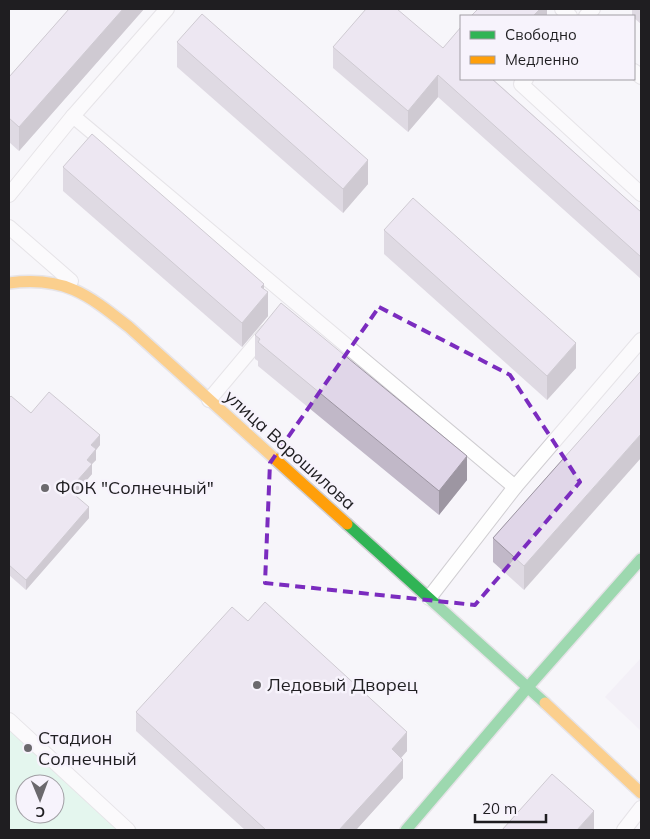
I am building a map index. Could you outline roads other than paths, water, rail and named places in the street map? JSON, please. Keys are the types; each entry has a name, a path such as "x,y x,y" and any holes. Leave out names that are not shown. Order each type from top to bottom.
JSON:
{"main road":[{"name":"улица Ворошилова","path":"9,283 42,281 70,287 95,301 129,327 528,687 641,793"},
{"path":"406,830 528,687 641,559"}],"lane":[{"path":"9,195 73,116 167,9"},
{"path":"525,80 521,84 641,194"},
{"path":"73,116 290,304 516,487"},
{"path":"9,228 95,301"},
{"path":"209,400 275,322"},
{"path":"429,598 516,487 641,340"},
{"path":"9,720 128,830"},
{"path":"624,830 641,808"}],"place":[{"name":"ФОК \"Солнечный\"","path":"45,488"},
{"name":"Ледовый Дворец","path":"257,685"},
{"name":"Стадион Солнечный","path":"28,748"}]}
